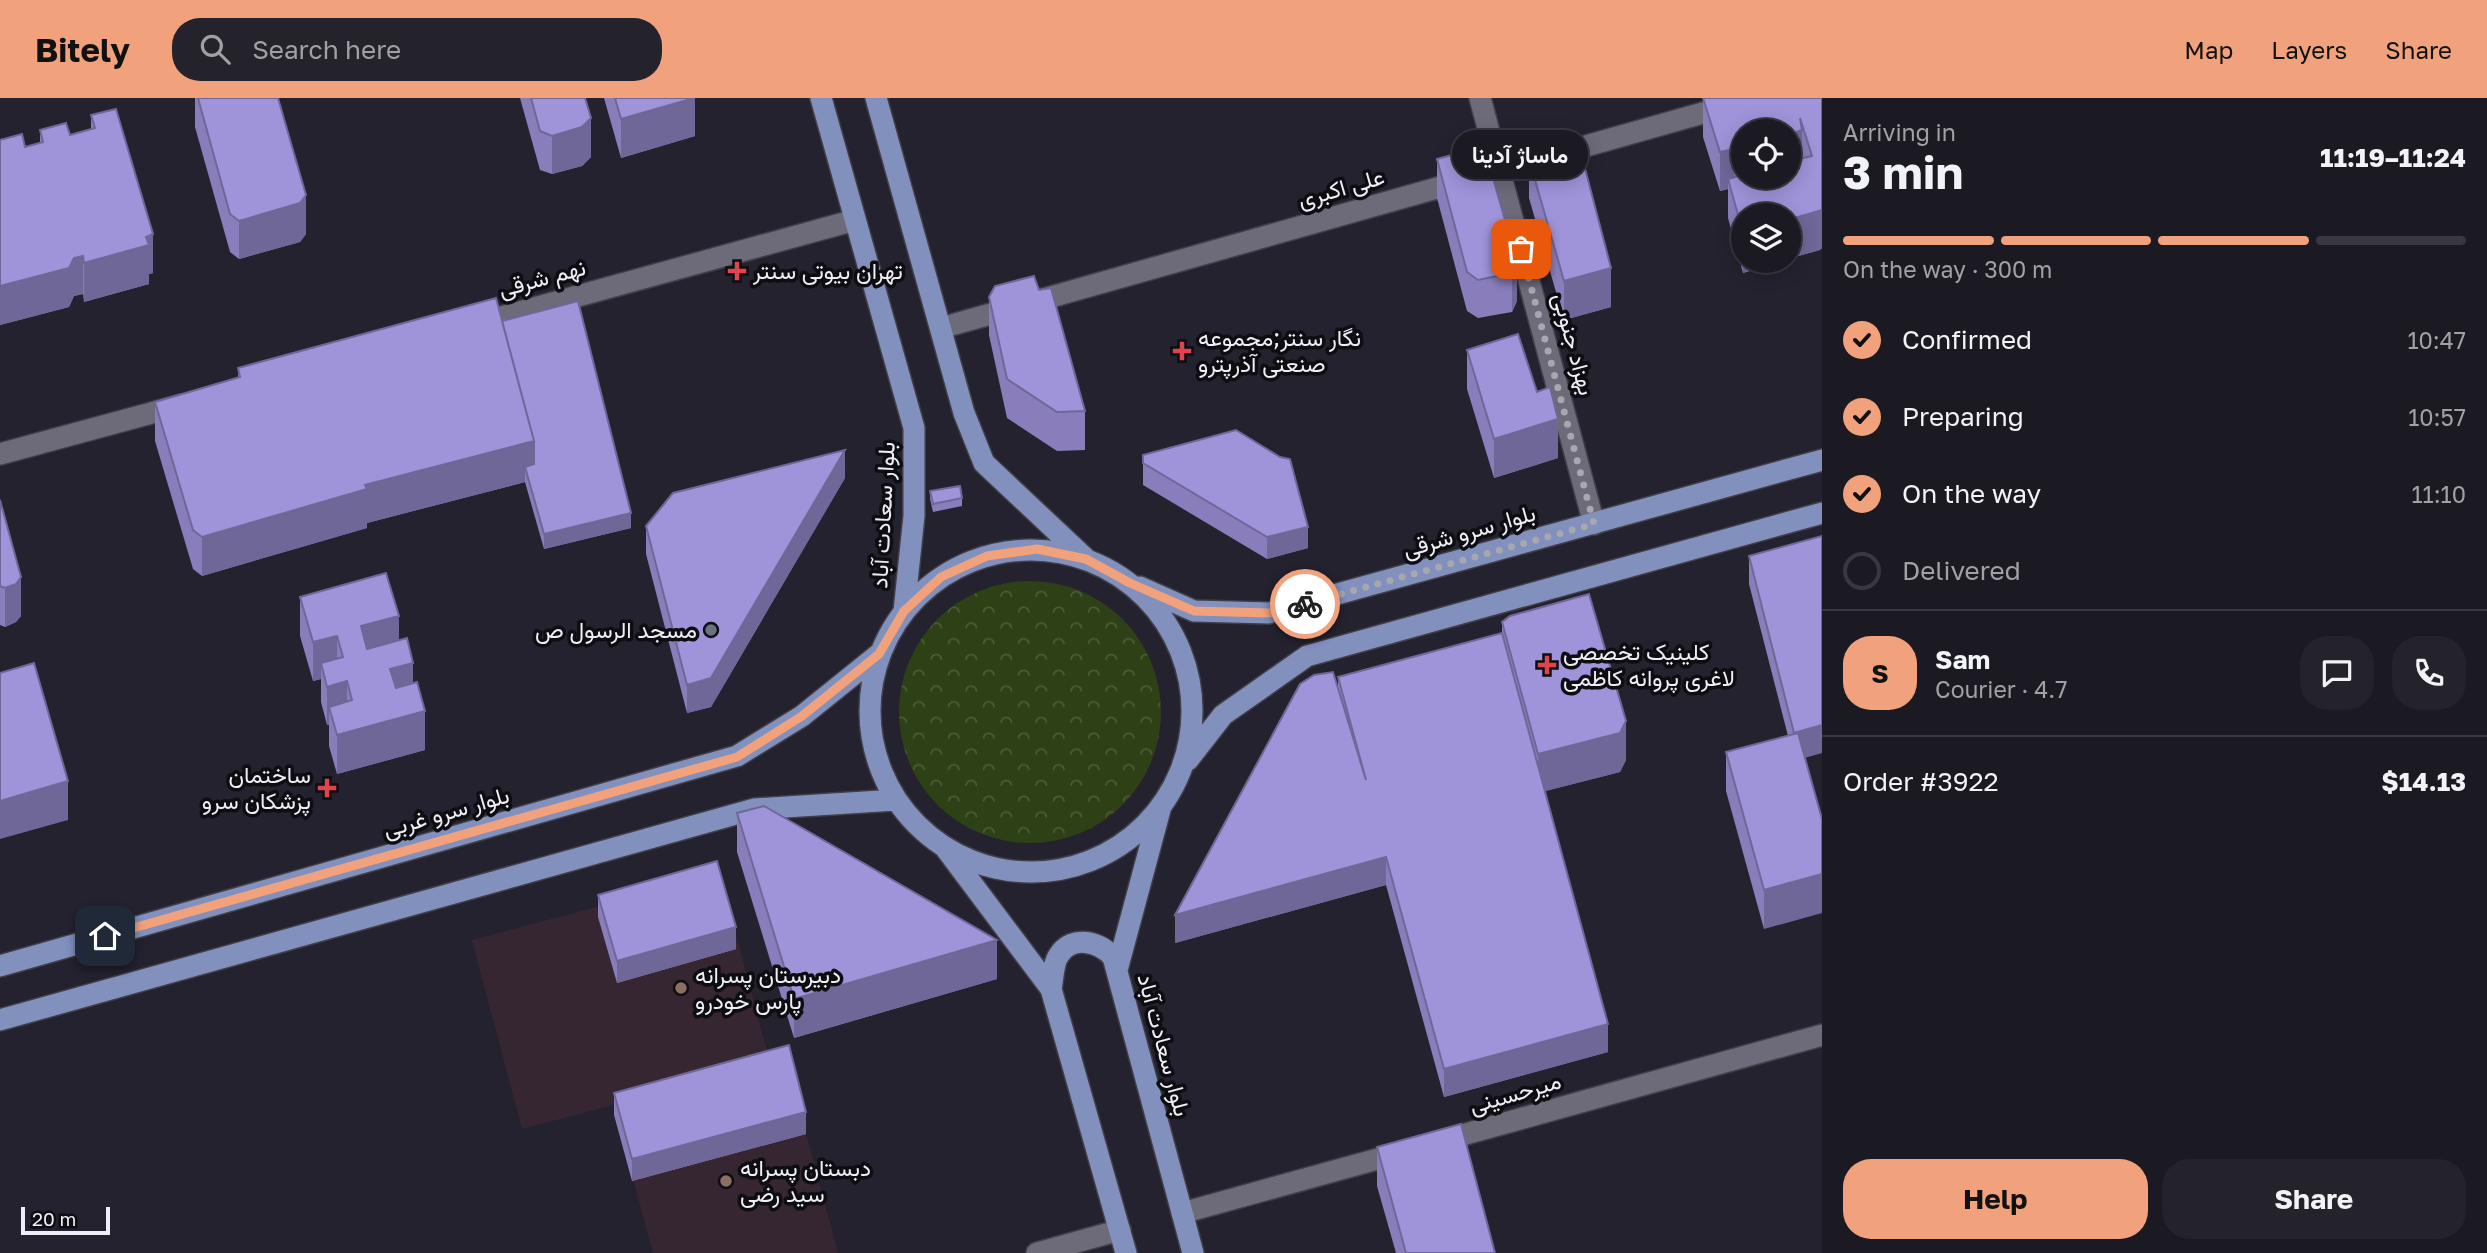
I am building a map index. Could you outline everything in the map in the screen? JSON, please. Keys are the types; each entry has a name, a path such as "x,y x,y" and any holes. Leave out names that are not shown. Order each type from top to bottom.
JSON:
{"main road":[{"name":"بلوار سعادت آباد","path":"821,98 914,428 914,516 904,611"},
{"path":"876,98 964,413 985,463 1086,559 1130,583 1165,620 1187,666 1194,716 1184,765"},
{"name":"بلوار سرو شرقی","path":"1130,583 1194,611 1269,613 1822,460"},
{"path":"1086,559 1037,549 987,556 941,577 904,611 879,654 869,704 875,754 896,800 931,838 975,862 1025,872 1076,866 1122,845 1160,810 1184,765 1223,715 1307,656 1822,513"},
{"name":"بلوار سرو غربی","path":"0,966 737,757 802,716 879,654"},
{"path":"0,1020 754,809 896,800"},
{"name":"بلوار سعادت آباد","path":"1160,810 1117,970 1193,1253"},
{"path":"942,844 1051,989 1126,1253"},
{"path":"1051,989 1058,956 1069,946 1084,942 1104,946 1114,957 1117,970"}],"street":[{"name":"بهزاد جنوبی","path":"1480,98 1594,524"},
{"name":"علی اکبری","path":"941,328 1756,98"},
{"name":"نهم شرقی","path":"452,330 855,220"},
{"path":"0,454 199,400"},
{"name":"میرحسینی","path":"1182,1213 1822,1035"},
{"path":"1037,1253 1119,1230"}],"shaded area":[{"path":"720,874 771,1066 787,1062 838,1253 653,1253 614,1108 640,1098 522,1129 472,940"}],"green space":[{"path":"1030,581 1056,584 1080,591 1103,603 1123,619 1139,639 1151,662 1158,686 1161,712 1158,738 1151,762 1139,785 1123,805 1103,821 1080,833 1056,840 1030,843 1004,840 980,833 957,821 937,805 921,785 909,762 902,738 899,712 902,686 909,662 921,639 937,619 957,603 980,591 1004,584"}],"building":[{"path":"198,98 278,98 306,195 300,203 239,221 230,214"},
{"path":"531,98 585,98 591,118 582,127 552,136 540,131"},
{"path":"615,98 694,98 621,119"},
{"path":"1703,98 1822,98 1822,210 1801,216 1801,203 1735,203 1728,179 1731,178 1731,189 1801,189 1801,159 1812,156 1800,118 1731,119 1731,150 1720,152"},
{"path":"116,109 153,234 146,237 149,245 84,263 83,256 74,258 69,268 0,286 0,140 22,134 25,147 43,142 40,130 66,123 70,135 95,128 91,115"},
{"path":"1576,134 1611,268 1564,281 1529,159 1537,144"},
{"path":"1485,150 1517,262 1512,273 1478,280 1467,272 1437,159"},
{"path":"1034,276 1039,290 1051,288 1085,411 1057,412 1007,379 989,297 995,286"},
{"path":"496,298 534,441 365,485 367,489 202,537 193,530 155,402 240,377 238,368"},
{"path":"578,301 631,513 544,534 525,467 534,464 534,441 502,321"},
{"path":"1518,334 1537,392 1550,387 1558,419 1494,439 1467,350"},
{"path":"1236,430 1280,457 1290,459 1308,527 1267,537 1143,463 1143,455"},
{"name":"مسجد الرسول ص","path":"845,450 711,678 687,685 646,526 673,493"},
{"path":"960,486 962,498 933,504 930,491"},
{"path":"0,500 21,577 16,584 5,588 0,586"},
{"path":"1822,536 1822,725 1794,733 1749,556"},
{"path":"386,573 399,616 361,626 367,649 407,638 413,663 390,669 396,688 417,682 425,711 337,735 329,707 352,700 347,681 327,687 321,663 343,657 337,636 313,642 300,597"},
{"path":"1589,594 1626,721 1620,733 1538,754 1502,622 1510,616"},
{"path":"1502,633 1608,1024 1444,1069 1386,857 1175,915 1300,684 1314,675 1333,672 1366,780 1338,677"},
{"path":"34,663 68,781 0,801 0,673"},
{"path":"1798,733 1822,819 1822,874 1764,890 1726,752"},
{"path":"764,806 997,940 794,999 737,813"},
{"path":"717,861 736,927 617,961 598,895"},
{"path":"789,1045 806,1112 632,1159 614,1093"},
{"path":"1461,1124 1495,1253 1406,1253 1377,1147"}],"way so far":[{"path":"1305,604 1594,524 1521,249"}],"place":[{"name":"ماساژ آدینا","path":"1521,249"},
{"name":"تهران بیوتی سنتر","path":"737,271"},
{"name":"نگار سنتر;مجموعه صنعتی آذرپترو","path":"1182,351"},
{"name":"مسجد الرسول ص","path":"711,630"},
{"name":"کلینیک تخصصی لاغری پروانه کاظمی","path":"1547,665"},
{"name":"ساختمان پزشکان سرو","path":"327,788"},
{"name":"دبیرستان پسرانه پارس خودرو","path":"681,988"},
{"name":"دبستان پسرانه سید رضی","path":"726,1181"}],"route":[{"path":"105,936 737,757 802,716 879,654 904,611 941,577 987,556 1037,549 1086,559 1130,583 1194,611 1269,613 1305,604"}]}
